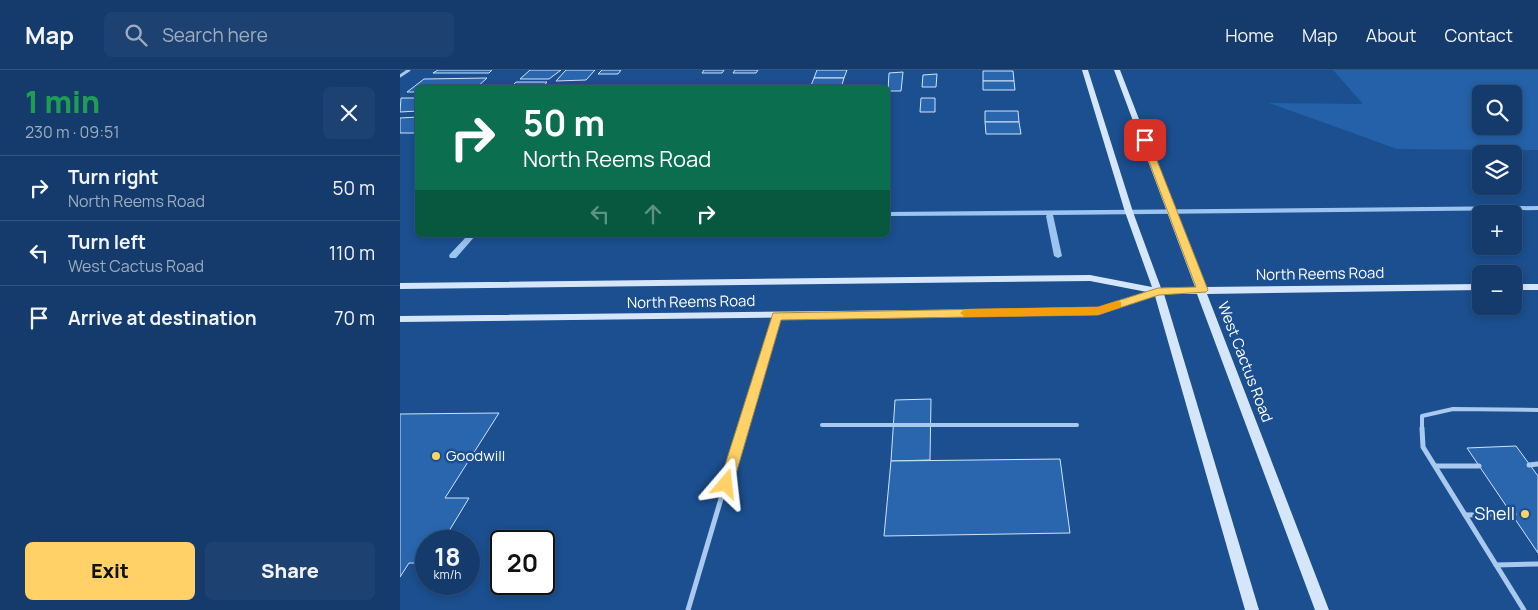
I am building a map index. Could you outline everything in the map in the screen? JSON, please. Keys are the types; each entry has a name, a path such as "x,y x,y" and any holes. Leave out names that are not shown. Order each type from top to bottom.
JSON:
{"main road":[{"path":"1085,70 1129,212 1158,291 1252,610"},
{"name":"West Cactus Road","path":"1117,70 1322,610"},
{"name":"North Reems Road","path":"400,286 1090,278 1158,291 1472,287"},
{"path":"1522,287 1538,287"},
{"name":"North Reems Road","path":"400,319 1098,311 1158,291"}],"street":[{"path":"400,76 409,70"}],"lane":[{"path":"688,610 776,316"},
{"path":"1524,610 1423,447 1422,416 1453,409 1538,410"},
{"path":"822,424 1077,425"},
{"path":"1529,464 1538,464"},
{"path":"1436,466 1479,466"},
{"path":"1465,515 1514,514"},
{"path":"1496,565 1538,564"}],"shaded area":[{"path":"1333,70 1538,70 1538,150 1522,150 1522,145 1472,145 1472,150 1397,149 1269,103 1363,104"}],"building":[{"path":"438,70 492,70 489,73 433,73"},
{"path":"530,70 561,70 549,79 520,79"},
{"path":"566,70 595,70 586,80 556,81"},
{"path":"602,70 621,70 618,74 598,74"},
{"path":"704,70 724,70 722,73 702,73"},
{"path":"735,70 758,70 756,73 733,73"},
{"path":"817,70 847,70 844,78 814,78"},
{"path":"983,71 1013,71 1014,81 983,81"},
{"path":"903,72 901,91 890,91 889,73"},
{"path":"937,74 936,87 922,87 923,75"},
{"path":"487,78 479,85 416,85 424,79"},
{"path":"814,78 844,78 842,85 811,85"},
{"path":"983,81 1014,81 1015,90 983,90"},
{"path":"516,82 547,82 544,85 513,85"},
{"path":"415,86 415,92 407,92"},
{"path":"401,98 415,98 415,111 400,112"},
{"path":"921,98 935,98 935,112 920,112"},
{"path":"985,111 1018,111 1019,122 985,122"},
{"path":"415,117 415,133 400,133 400,118"},
{"path":"985,122 1019,122 1021,134 986,134"},
{"path":"931,399 930,460 891,461 895,400"},
{"name":"Goodwill","path":"499,413 445,498 469,498 450,530 415,530 415,563 409,563 400,577 400,414"},
{"name":"Shell","path":"1516,446 1538,476 1538,553 1467,448"},
{"path":"1060,459 1070,533 884,536 891,461"}],"waterway":[{"path":"890,214 1538,208"},
{"path":"1050,216 1058,256"},
{"path":"453,256 470,237"}],"slow traffic":[{"path":"965,313 1098,311 1117,305"}],"place":[{"name":"Goodwill","path":"436,456"},
{"name":"Shell","path":"1525,514"}],"route":[{"path":"726,484 776,316 1098,311 1158,291 1202,290 1145,140"}]}
